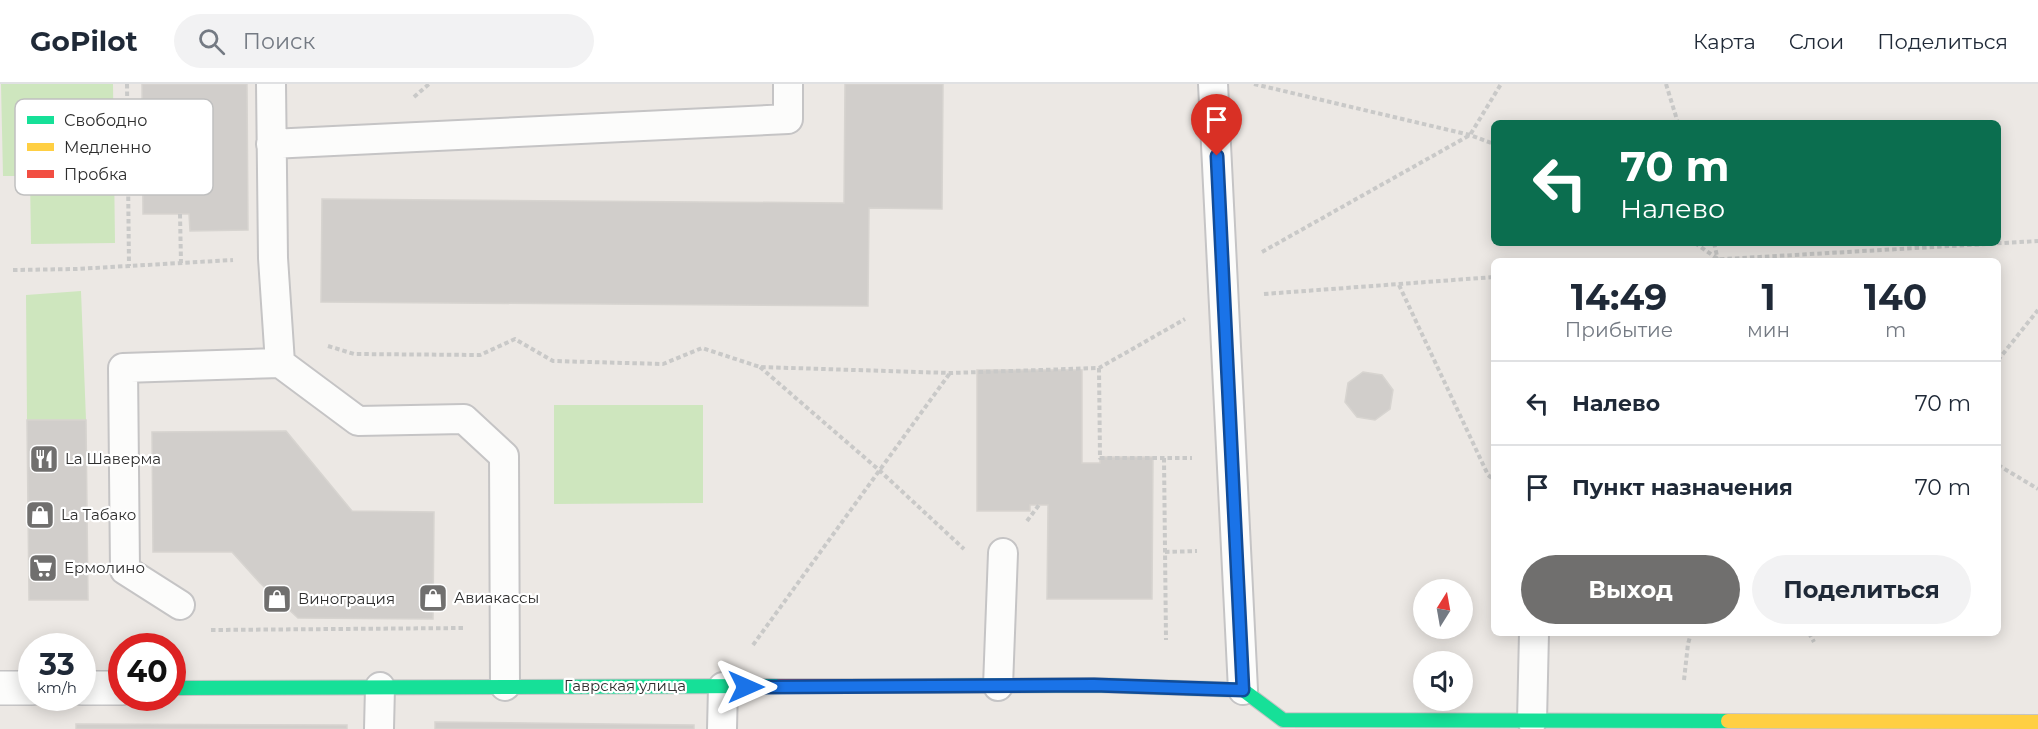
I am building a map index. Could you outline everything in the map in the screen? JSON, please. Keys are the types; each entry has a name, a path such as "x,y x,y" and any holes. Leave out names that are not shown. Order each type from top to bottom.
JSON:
{"street":[{"name":"Гаврская улица","path":"186,688 1094,685 1243,690"},
{"path":"0,688 18,688"},
{"path":"1243,690 1283,720 1532,721 1680,725 2038,722"}],"lane":[{"path":"271,84 273,258 279,363"},
{"path":"271,144 788,119 788,84"},
{"path":"1213,84 1243,690"},
{"path":"180,605 125,570 123,368 279,363 358,421 464,419 504,456 505,686"},
{"path":"998,686 1004,553"},
{"path":"1532,721 1534,636"},
{"path":"379,729 380,687"},
{"path":"722,729 723,687"}],"path":[{"path":"127,84 127,99"},
{"path":"1254,84 1470,135 1491,143"},
{"path":"1666,84 1677,120"},
{"path":"321,345 354,354 480,355 515,339 553,362 663,364 702,348 760,367 950,373 1099,368 1223,286 1470,135 1499,85"},
{"path":"128,195 129,266"},
{"path":"180,214 181,263"},
{"path":"2001,243 2038,241"},
{"path":"1699,246 1716,258"},
{"path":"1753,258 1954,246"},
{"path":"13,270 273,258"},
{"path":"1223,286 1399,285 1491,277"},
{"path":"1399,285 1491,478"},
{"path":"2001,356 2038,310"},
{"path":"760,367 879,470 962,549 1004,553"},
{"path":"1099,368 1100,458 1232,458"},
{"path":"723,687 950,373"},
{"path":"1164,458 1166,640"},
{"path":"2001,467 2038,489"},
{"path":"203,630 505,628"},
{"path":"1688,644 1690,636"},
{"path":"1811,636 1814,642"}],"green space":[{"path":"1,84 113,84 113,99 15,99 15,176 3,176"},
{"path":"30,195 114,195 115,243 31,244"},
{"path":"81,291 86,420 27,420 26,295"},
{"path":"554,405 703,405 703,503 554,504"}],"building":[{"path":"142,84 247,84 248,230 190,231 189,214 143,214 143,195 213,195 213,99 142,99"},
{"path":"845,84 943,84 942,209 869,208 868,306 321,302 322,199 844,203"},
{"path":"977,370 1082,370 1082,463 1100,463 1100,457 1153,457 1152,599 1047,599 1048,505 1030,505 1030,511 977,511"},
{"path":"1363,372 1382,375 1393,390 1390,409 1375,420 1357,417 1345,402 1348,383"},
{"path":"27,420 86,420 88,600 29,600"},
{"path":"286,431 352,511 434,512 433,619 298,618 260,583 232,552 153,552 152,432"},
{"path":"435,722 694,725 694,729 435,729"},
{"path":"76,724 347,725 347,729 76,729"}],"traffic: fast":[{"path":"931,686 1094,685 1243,690 1283,720 1728,721"},
{"path":"186,688 780,686"}],"traffic: slow":[{"path":"1728,721 2038,722"}],"traffic: jam":[{"path":"780,686 931,686"}],"place":[{"name":"La Шаверма","path":"44,459"},
{"name":"La Табако","path":"40,515"},
{"name":"Ермолино","path":"43,568"},
{"name":"Авиакассы","path":"433,598"},
{"name":"Винограция","path":"277,599"}],"route":[{"path":"746,687 1094,685 1243,690 1217,156"}]}
